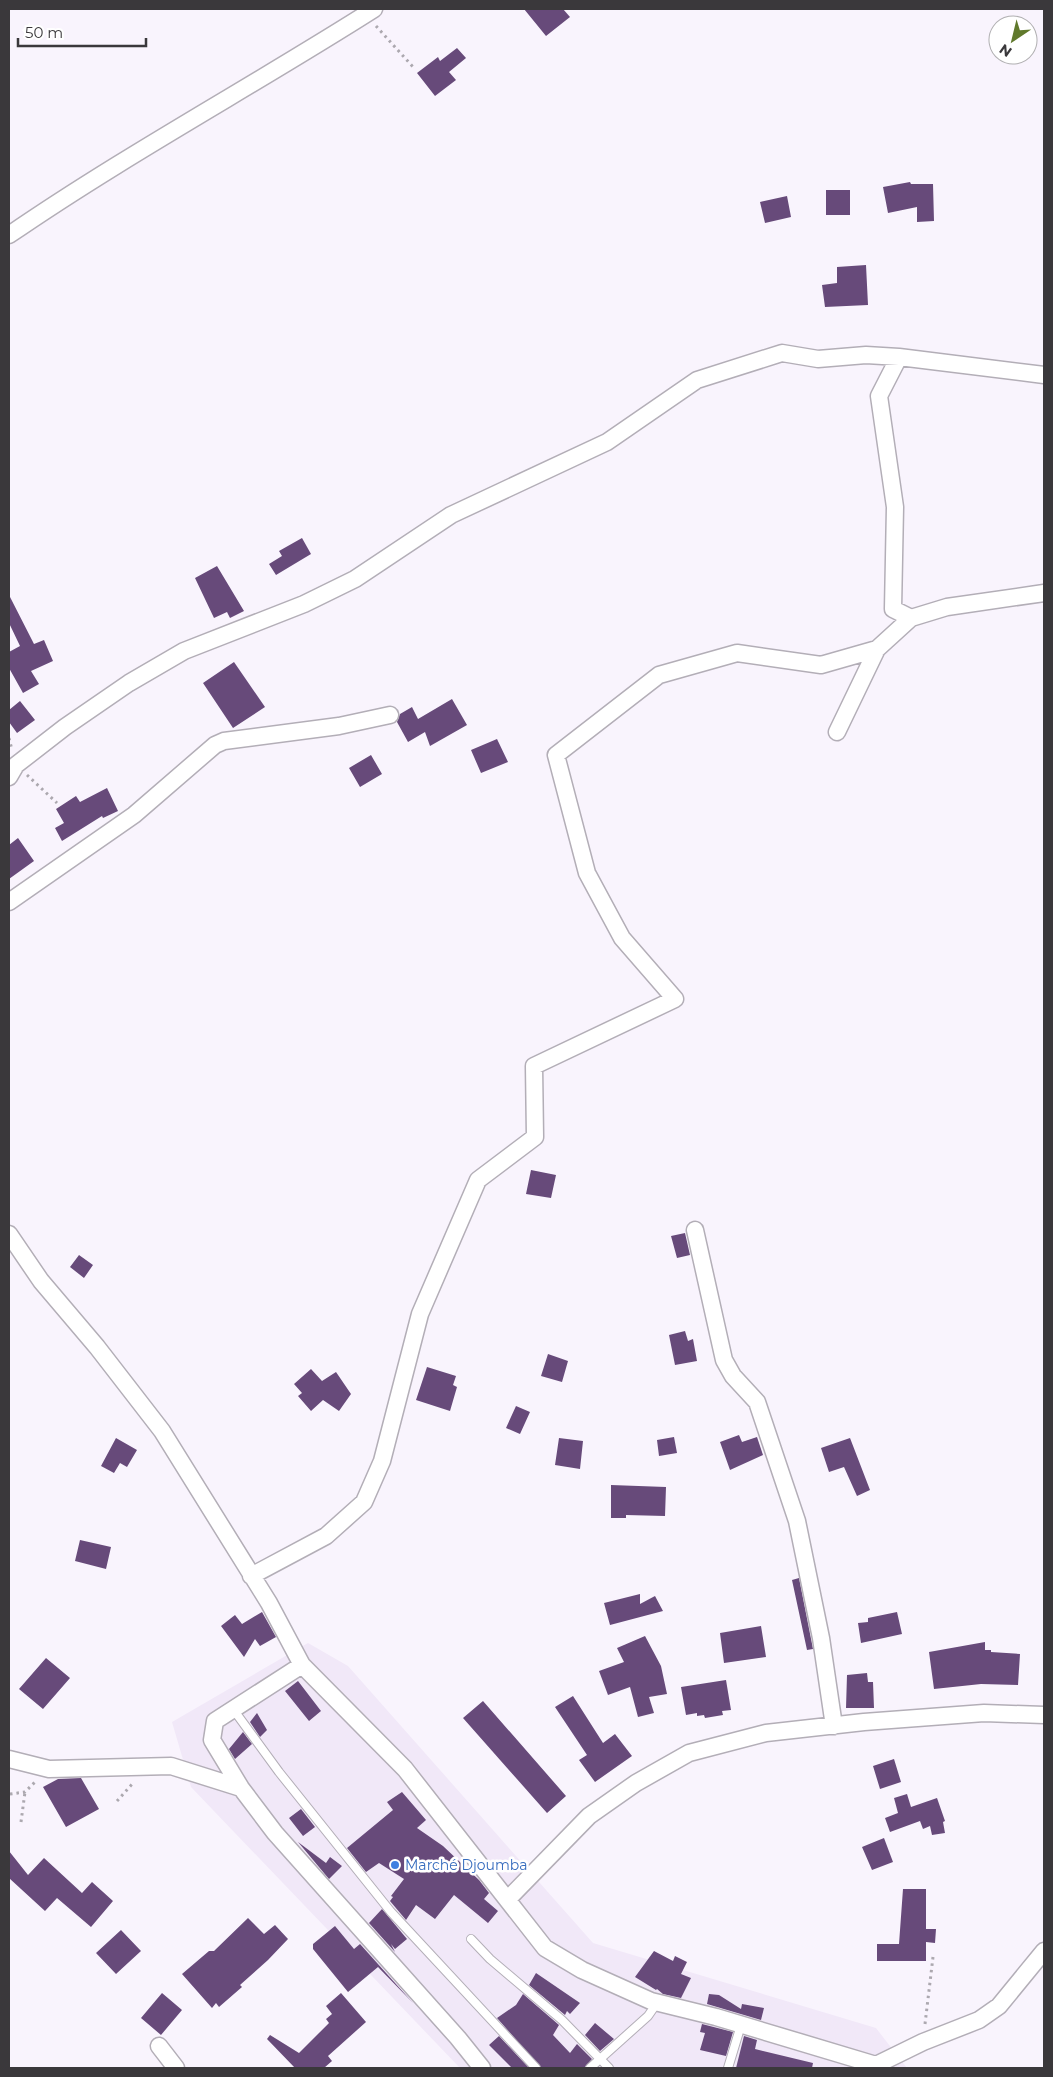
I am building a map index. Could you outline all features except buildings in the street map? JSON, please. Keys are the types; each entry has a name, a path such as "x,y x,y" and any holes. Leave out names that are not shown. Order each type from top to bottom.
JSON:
{"street":[{"path":"9,235 113,167 209,108 260,81 370,11"},
{"path":"9,778 16,765 66,727 184,652 304,604 354,579 451,515 607,442 697,380 782,353 818,359 866,355 898,357 1044,375"},
{"path":"898,357 879,396 895,507 893,609 911,618"},
{"path":"837,732 877,649 911,618 947,608 1044,593"},
{"path":"251,1576 326,1536 364,1502 382,1461 420,1314 478,1180 535,1137 534,1066 675,999 622,938 586,873 556,755 658,674 737,653 821,665 877,649"},
{"path":"9,902 134,815 215,745 224,741 339,726 390,715"},
{"path":"695,1230 724,1360 733,1376 757,1402 797,1521 821,1638 834,1726"},
{"path":"9,1234 41,1280 97,1347 162,1431 287,1634 302,1666 405,1769 545,1948 582,1970 657,2003 741,2024 876,2067 923,2042 979,2020 999,2006 1044,1951"},
{"path":"302,1666 215,1721 212,1740 241,1788 282,1840 458,2038 482,2068"},
{"path":"508,1899 589,1816 636,1783 689,1753 766,1733 984,1713 1044,1715"},
{"path":"9,1759 30,1766 49,1768 171,1766 241,1788"},
{"path":"159,2046 176,2068"}],"lane":[{"path":"233,1708 279,1772 391,1912 536,2068"},
{"path":"471,1939 530,1994 556,2014 609,2068"},
{"path":"590,2068 648,2016 657,2003"},
{"path":"728,2068 741,2024"}],"path":[{"path":"370,11 414,68"},
{"path":"21,1822 25,1792 49,1768"},
{"path":"10,1794 25,1792"},
{"path":"923,2042 933,1957"}],"shaded area":[{"name":"Marché Djoumba","path":"308,1643 348,1666 593,1943 876,2028 907,2068 460,2068 191,1787 172,1722"}],"place":[{"name":"Marché Djoumba","path":"395,1865"}]}
